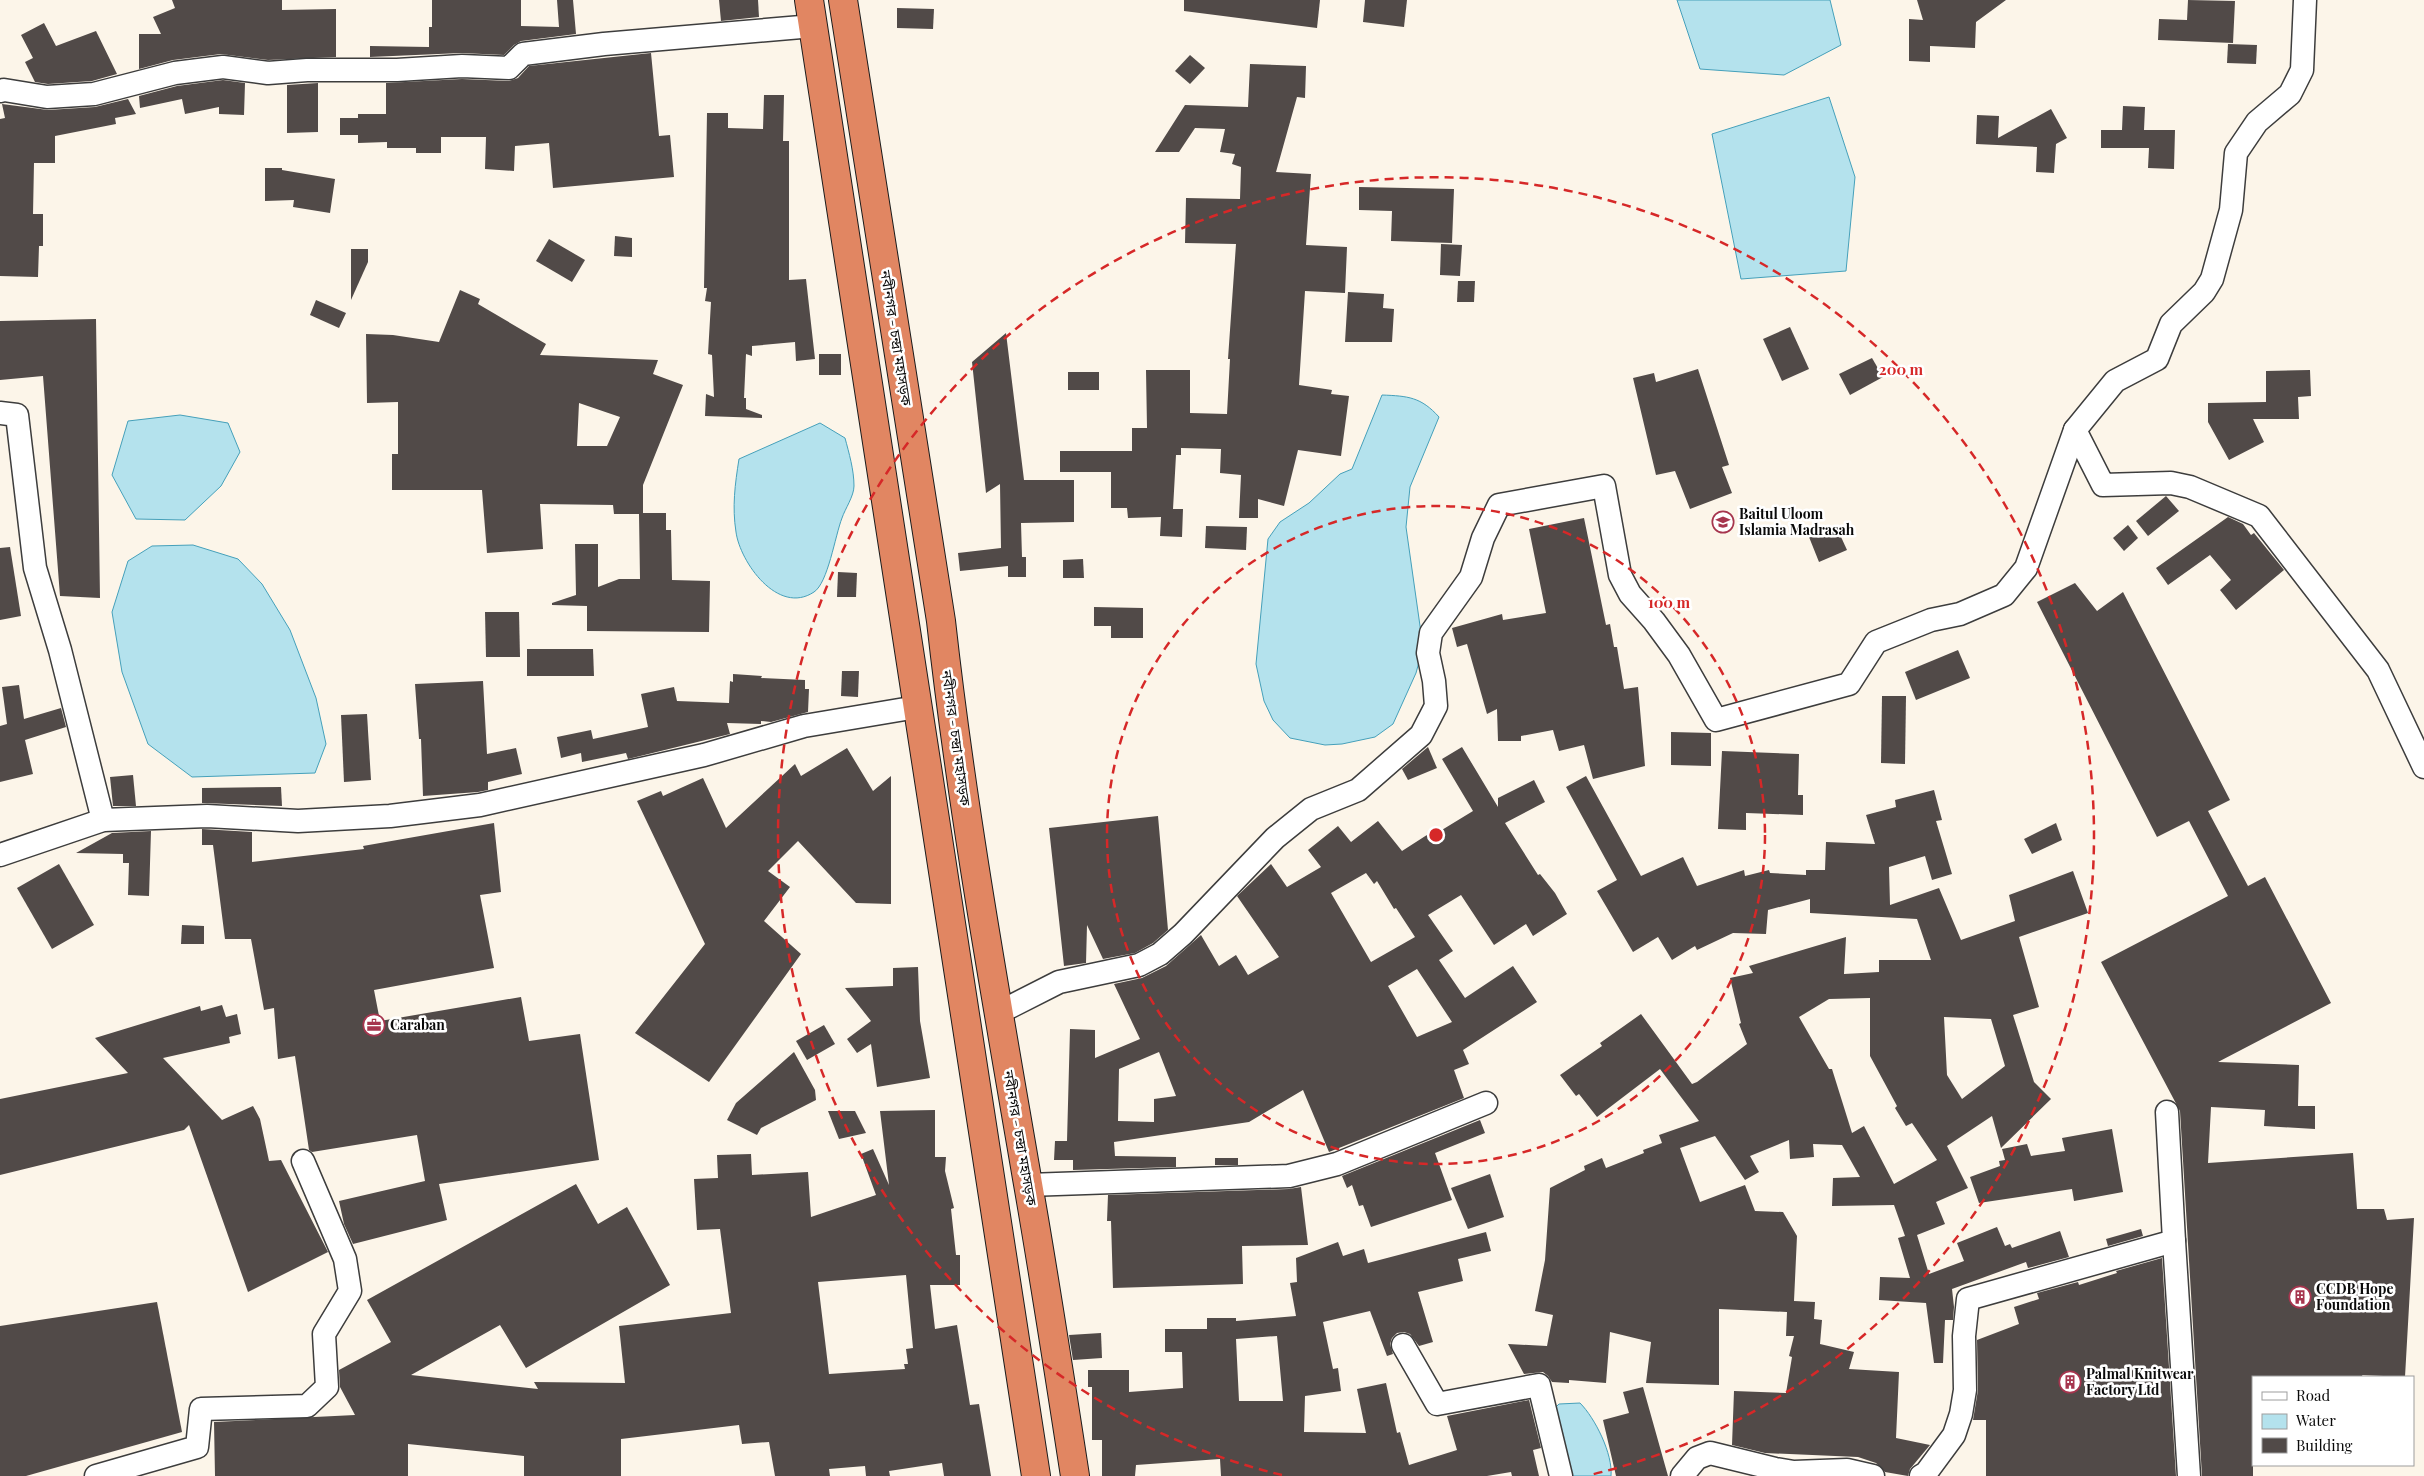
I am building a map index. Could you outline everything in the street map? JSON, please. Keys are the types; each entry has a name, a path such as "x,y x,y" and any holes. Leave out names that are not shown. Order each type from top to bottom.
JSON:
{"highway":[{"path":"809,0 1036,1476"},
{"name":"নবীনগর - চন্দ্রা মহাসড়ক","path":"843,0 939,611 950,704 998,1013 1075,1476"}],"street":[{"path":"998,1013 1059,982 1139,965 1160,954 1183,934 1275,838 1311,809 1358,790 1421,735 1436,706 1434,681 1428,653 1431,633 1471,578 1483,538 1499,505 1604,486 1620,575 1630,594 1654,621 1679,655 1716,720 1849,684 1876,642 1931,620 1960,614 2004,595 2026,568 2075,430 2115,381 2157,359 2171,324 2204,292 2212,279 2231,210 2236,153 2257,122 2290,94 2302,70 2305,0"},
{"path":"0,91 47,97 94,94 175,72 223,67 268,73 307,70 397,70 462,66 509,68 523,54 614,43 813,26"},
{"path":"0,413 17,416 35,568 60,650 103,820"},
{"path":"2075,430 2102,485 2170,483 2190,487 2259,516 2378,670 2424,767"},
{"path":"0,855 103,820 207,816 298,821 390,816 480,805 704,755 804,726 917,706"},
{"path":"1028,1185 1288,1176 1337,1164 1486,1103"},
{"path":"2167,1112 2189,1476"},
{"path":"96,1476 197,1447 201,1410 307,1406 327,1387 324,1334 350,1291 345,1259 304,1161"},
{"path":"1921,1476 1926,1473 1954,1435 1961,1414 1965,1390 1964,1336 1968,1299 2174,1241"},
{"path":"1403,1345 1437,1404 1540,1386 1560,1476"},
{"path":"1682,1476 1698,1458 1710,1453 1794,1472 1847,1470 1872,1476"}],"water":[{"path":"1677,0 1830,0 1841,45 1784,75 1700,69"},
{"path":"1829,97 1855,177 1846,271 1741,279 1712,134"},
{"path":"1382,395 1414,399 1426,405 1439,417 1410,487 1406,527 1423,647 1416,673 1393,724 1375,737 1342,744 1325,745 1290,738 1273,720 1264,701 1256,664 1268,539 1280,522 1309,503 1340,474 1352,469"},
{"path":"180,415 228,423 240,452 221,486 185,520 136,519 112,475 128,421"},
{"path":"820,423 845,438 852,468 854,490 842,518 827,569 819,587 814,592 800,598 787,597 763,582 753,570 739,544 734,505 739,459"},
{"path":"193,545 238,559 262,584 290,630 316,698 326,744 315,773 192,777 148,744 122,672 112,612 128,561 152,546"},
{"path":"1580,1403 1602,1437 1609,1457 1611,1476 1571,1476 1555,1408 1559,1404"}],"building":[{"path":"172,0 282,0 282,10 336,9 336,57 268,60 221,54 173,60 139,69 139,34 161,34 153,17 175,8"},
{"path":"432,0 521,0 521,26 559,27 557,0 573,0 576,34 521,41 504,55 461,53 370,57 370,46 429,47 429,27 432,27"},
{"path":"719,0 758,0 759,17 721,21"},
{"path":"1184,0 1320,0 1317,28 1184,11"},
{"path":"1365,0 1407,0 1404,27 1363,22"},
{"path":"1917,0 2006,0 1976,22 1975,48 1930,46 1930,62 1909,61 1909,19 1923,20"},
{"path":"2188,0 2235,1 2233,43 2158,40 2159,19 2187,20"},
{"path":"897,8 934,9 933,29 897,28"},
{"path":"44,23 56,46 96,31 117,74 92,81 48,84 35,82 25,62 33,58 21,35"},
{"path":"2228,44 2257,45 2256,64 2227,63"},
{"path":"651,53 659,136 670,135 674,177 553,188 549,143 515,146 514,171 485,169 486,137 441,137 441,153 416,153 416,148 387,148 387,142 358,143 358,135 340,135 340,118 358,118 358,114 386,114 386,83 462,79 509,81 518,78 529,66"},
{"path":"1190,55 1205,68 1190,84 1175,71"},
{"path":"1250,64 1306,66 1305,98 1297,97 1276,172 1311,174 1306,245 1347,247 1345,293 1305,291 1299,385 1332,390 1331,394 1349,396 1341,456 1298,450 1284,506 1258,499 1258,518 1239,518 1241,475 1220,473 1221,449 1181,448 1181,455 1176,455 1173,509 1183,509 1182,537 1160,536 1161,517 1128,518 1127,508 1111,508 1111,472 1060,472 1060,451 1132,451 1132,428 1147,428 1146,370 1190,370 1190,413 1227,414 1230,359 1228,359 1236,244 1185,243 1186,198 1240,199 1241,167 1232,164 1235,154 1220,152 1225,129 1195,128 1179,152 1155,152 1185,105 1248,107"},
{"path":"223,80 245,83 244,115 219,114 219,107 185,114 182,99 140,108 139,96 177,86"},
{"path":"318,83 318,132 287,133 287,85"},
{"path":"764,95 784,95 783,141 789,141 789,280 806,279 815,359 796,361 795,342 752,346 752,356 746,354 744,398 746,398 746,409 762,415 762,418 705,416 706,394 714,397 712,355 708,354 711,302 705,301 707,288 704,288 707,113 728,113 728,128 763,129"},
{"path":"128,99 136,114 115,118 116,124 55,136 55,163 34,163 33,214 43,214 43,246 39,246 38,277 0,276 0,119 5,118 2,104 48,110 95,107"},
{"path":"2123,106 2145,107 2144,130 2175,130 2174,169 2148,168 2149,148 2101,148 2101,130 2122,130"},
{"path":"2051,109 2067,138 2056,144 2054,173 2036,172 2037,147 1976,144 1977,115 1999,116 1998,138"},
{"path":"265,168 282,168 282,170 335,179 330,213 293,207 294,200 265,201"},
{"path":"1359,187 1454,189 1452,243 1391,241 1392,211 1359,210"},
{"path":"615,236 632,238 632,257 614,256"},
{"path":"549,239 585,260 572,282 536,261"},
{"path":"1441,244 1462,245 1460,276 1440,275"},
{"path":"351,249 368,249 368,262 351,300"},
{"path":"1458,281 1475,281 1474,302 1457,302"},
{"path":"460,290 480,299 478,304 546,344 540,355 658,360 653,374 683,385 643,485 643,513 666,513 666,530 671,530 672,580 710,581 709,632 587,631 587,606 552,605 552,603 576,595 575,544 598,544 598,587 619,579 640,579 639,514 614,514 613,505 540,504 543,549 487,553 482,490 392,490 392,454 398,454 398,402 367,403 366,334 393,335 439,342","holes":["579,403 620,417 607,446 577,446"]},
{"path":"1348,292 1384,294 1383,308 1394,309 1392,342 1345,342"},
{"path":"316,300 346,313 339,328 310,315"},
{"path":"96,319 100,598 60,596 43,376 0,380 0,321"},
{"path":"1790,327 1809,369 1782,381 1763,339"},
{"path":"1006,333 1024,480 1074,480 1074,522 1021,523 1022,557 1026,557 1026,577 1008,577 1008,566 960,571 958,553 1001,548 1000,484 986,493 972,362"},
{"path":"819,354 841,354 841,375 819,375"},
{"path":"1872,358 1883,377 1850,395 1839,374"},
{"path":"1698,369 1729,465 1722,467 1732,493 1690,509 1675,471 1656,475 1633,378 1654,373 1656,382"},
{"path":"2310,370 2311,396 2298,397 2299,419 2253,419 2264,442 2229,460 2208,422 2208,403 2266,402 2266,371"},
{"path":"1068,372 1099,372 1099,390 1068,390"},
{"path":"2166,496 2179,511 2148,536 2136,521"},
{"path":"2228,517 2243,524 2251,535 2254,533 2284,570 2236,610 2220,590 2231,580 2210,555 2168,585 2156,568"},
{"path":"1584,518 1606,625 1610,624 1614,647 1617,647 1624,689 1638,687 1645,766 1593,779 1584,745 1559,751 1553,730 1521,736 1521,741 1498,741 1497,709 1487,714 1467,644 1457,647 1452,628 1502,614 1503,620 1546,613 1529,529"},
{"path":"2128,525 2138,538 2124,551 2113,538"},
{"path":"1206,526 1247,527 1246,550 1205,548"},
{"path":"1836,526 1847,550 1819,562 1809,537"},
{"path":"10,547 21,616 0,620 0,548"},
{"path":"1083,559 1084,578 1063,578 1063,560"},
{"path":"838,572 857,573 856,597 837,597"},
{"path":"2075,583 2097,611 2123,592 2230,800 2208,811 2248,886 2265,877 2331,1003 2218,1062 2299,1065 2298,1106 2315,1106 2315,1129 2264,1126 2265,1110 2211,1107 2208,1163 2353,1153 2357,1209 2384,1209 2387,1220 2414,1218 2405,1376 2252,1376 2253,1476 2202,1476 2180,1111 2101,962 2228,896 2189,821 2157,837 2037,602"},
{"path":"1094,607 1143,608 1143,638 1111,638 1111,626 1094,626"},
{"path":"485,612 519,612 520,657 486,657"},
{"path":"527,649 593,649 594,676 527,676"},
{"path":"1958,650 1970,678 1916,700 1905,672"},
{"path":"842,671 859,671 858,697 841,696"},
{"path":"733,674 762,676 761,678 805,680 805,689 809,689 808,712 771,722 761,721 761,724 727,723 730,734 628,759 626,753 582,762 581,753 561,758 557,737 591,730 593,739 648,727 641,694 674,687 677,701 729,703 730,681 733,682"},
{"path":"483,681 487,754 516,748 522,774 488,782 488,790 423,796 421,739 419,739 415,684"},
{"path":"19,685 24,719 61,708 66,727 25,740 33,774 0,782 0,726 7,724 2,687"},
{"path":"1882,696 1906,696 1905,764 1881,763"},
{"path":"367,714 371,780 344,782 341,715"},
{"path":"1671,732 1711,733 1711,766 1671,765"},
{"path":"1428,747 1437,768 1408,780 1402,769"},
{"path":"1462,747 1498,807 1498,798 1534,780 1545,802 1505,823 1538,875 1540,874 1555,893 1567,914 1533,936 1526,924 1494,945 1461,895 1428,915 1453,951 1439,960 1465,998 1513,966 1537,1002 1463,1050 1469,1064 1454,1070 1464,1098 1329,1152 1303,1090 1249,1122 1114,1142 1115,1156 1176,1157 1176,1167 1073,1170 1073,1160 1054,1160 1055,1141 1067,1141 1070,1029 1095,1030 1095,1058 1140,1039 1114,984 1142,978 1166,966 1201,935 1219,966 1236,955 1248,975 1279,957 1237,896 1271,864 1287,887 1321,867 1308,850 1338,826 1351,842 1378,821 1402,851 1430,833 1432,836 1473,811 1442,759","holes":["1366,873 1374,884 1377,881 1394,909 1396,908 1415,937 1371,962 1331,893","1417,969 1452,1022 1417,1037 1388,986","1159,1052 1176,1096 1154,1099 1154,1122 1118,1121 1119,1069"]},
{"path":"847,748 873,791 891,776 891,904 856,903 798,841 768,871 790,887 764,921 801,954 709,1082 635,1033 705,944 637,801 661,791 663,796 703,778 726,828 795,764 801,776"},
{"path":"1722,751 1799,754 1798,795 1803,795 1803,815 1746,813 1746,830 1718,829"},
{"path":"133,775 136,806 113,806 110,777"},
{"path":"1586,776 1641,876 1683,857 1697,886 1744,870 1745,876 1769,870 1770,873 1806,875 1806,870 1825,870 1826,842 1875,844 1866,815 1896,807 1895,800 1934,790 1942,820 1936,821 1952,874 1932,880 1925,856 1889,867 1890,905 1939,888 1961,940 2015,921 2009,895 2073,871 2088,913 2019,937 2039,1007 2013,1015 2034,1082 2051,1099 2001,1148 1992,1116 1947,1146 1968,1188 1936,1202 1945,1224 1917,1235 1929,1274 1964,1261 1957,1243 1997,1227 2005,1246 2010,1244 2012,1248 2060,1231 2069,1257 2028,1268 2026,1262 1952,1289 1953,1320 1945,1320 1943,1363 1934,1363 1926,1303 1879,1300 1880,1277 1910,1278 1898,1238 1905,1236 1894,1205 1832,1206 1833,1178 1860,1177 1842,1145 1813,1144 1814,1157 1790,1159 1789,1140 1750,1156 1759,1172 1745,1180 1715,1136 1680,1148 1700,1202 1745,1185 1755,1211 1783,1212 1797,1236 1794,1301 1815,1302 1814,1319 1822,1320 1820,1344 1854,1352 1849,1369 1899,1372 1896,1438 1930,1445 1910,1469 1908,1476 1885,1472 1876,1463 1858,1457 1765,1453 1732,1445 1734,1391 1786,1393 1792,1357 1789,1356 1794,1336 1786,1336 1787,1312 1719,1309 1719,1385 1646,1383 1651,1342 1610,1332 1606,1383 1569,1380 1569,1383 1552,1382 1543,1372 1524,1374 1508,1344 1547,1346 1553,1315 1535,1311 1545,1260 1550,1188 1585,1170 1584,1166 1602,1158 1606,1168 1644,1153 1643,1150 1662,1143 1659,1135 1699,1121 1660,1069 1597,1117 1579,1094 1576,1096 1560,1075 1602,1046 1600,1043 1641,1014 1692,1084 1697,1082 1747,1044 1739,1024 1741,1023 1730,978 1753,973 1749,966 1846,937 1844,974 1879,972 1879,960 1931,960 1917,919 1810,913 1810,899 1768,910 1766,934 1733,933 1697,950 1695,946 1672,960 1658,937 1633,952 1597,891 1617,880 1566,787","holes":["1870,998 1870,1056 1897,1106 1895,1108 1906,1126 1912,1123 1937,1160 1894,1184 1864,1126 1852,1133 1832,1069 1829,1069 1799,1017 1829,999","1944,1017 1991,1019 2005,1066 1962,1099 1947,1075"]},
{"path":"281,787 282,806 202,803 202,788"},
{"path":"1158,816 1168,930 1153,943 1135,953 1103,959 1087,925 1086,963 1064,966 1049,828"},
{"path":"494,823 501,892 480,895 494,968 374,990 380,1021 521,997 529,1041 580,1034 599,1160 439,1184 447,1220 353,1244 344,1224 339,1201 425,1181 417,1135 312,1152 309,1150 295,1056 278,1059 274,1008 264,1010 251,939 225,939 213,845 202,845 202,829 252,832 252,862 364,849 363,846"},
{"path":"2056,823 2062,840 2032,854 2024,839"},
{"path":"151,831 149,896 128,895 129,863 123,863 123,854 76,853 112,833"},
{"path":"59,864 94,925 52,949 17,888"},
{"path":"182,925 204,926 204,944 181,944"},
{"path":"918,967 920,1021 930,1078 877,1087 871,1044 857,1053 847,1039 871,1021 845,988 893,986 893,968"},
{"path":"222,1005 226,1017 237,1014 241,1034 229,1037 230,1043 163,1058 222,1120 253,1106 260,1119 269,1161 281,1160 328,1252 248,1292 189,1125 184,1130 0,1175 0,1099 128,1073 95,1038 200,1006 201,1011"},
{"path":"824,1025 835,1044 807,1060 796,1041"},
{"path":"794,1052 815,1090 816,1100 761,1128 757,1135 727,1120 736,1103"},
{"path":"935,1110 935,1157 946,1157 945,1171 954,1208 951,1209 956,1255 960,1255 960,1285 930,1285 935,1329 957,1325 970,1405 979,1404 991,1476 944,1476 942,1463 889,1471 890,1476 866,1476 865,1466 829,1469 830,1476 775,1476 769,1442 742,1444 739,1425 621,1439 621,1476 524,1476 524,1456 408,1444 408,1476 215,1476 214,1422 355,1415 340,1387 339,1370 391,1342 367,1300 576,1184 598,1224 627,1207 670,1285 526,1368 500,1325 411,1375 538,1389 534,1382 625,1383 619,1326 731,1313 720,1229 697,1230 694,1179 718,1178 717,1155 751,1154 752,1175 808,1172 811,1217 876,1195 861,1154 873,1149 889,1185 880,1111","holes":["906,1275 913,1348 906,1349 908,1364 904,1364 905,1369 829,1374 818,1282"]},
{"path":"828,1111 855,1111 866,1133 839,1139"},
{"path":"1480,1120 1485,1133 1435,1153 1452,1200 1371,1227 1363,1205 1359,1206 1352,1185 1347,1188 1342,1176"},
{"path":"2112,1129 2123,1192 2074,1201 2072,1189 1979,1203 1970,1177 2000,1166 1999,1161 2005,1160 2002,1149 2027,1144 2031,1156 2065,1151 2062,1138"},
{"path":"1215,1158 1238,1158 1238,1165 1215,1165"},
{"path":"1490,1174 1504,1217 1468,1229 1451,1188"},
{"path":"1301,1187 1308,1245 1242,1246 1243,1284 1113,1288 1111,1221 1107,1221 1108,1195 1289,1189"},
{"path":"2141,1229 2143,1236 2108,1246 2106,1239"},
{"path":"1486,1232 1491,1251 1458,1259 1463,1281 1418,1292 1433,1342 1419,1346 1410,1334 1404,1332 1397,1333 1392,1338 1390,1344 1393,1354 1387,1356 1370,1311 1323,1322 1333,1369 1338,1368 1341,1391 1305,1396 1304,1432 1366,1433 1357,1389 1386,1383 1397,1433 1400,1432 1409,1465 1457,1450 1447,1416 1529,1400 1541,1448 1533,1450 1539,1476 1512,1476 1511,1472 1487,1476 1221,1476 1220,1459 1136,1465 1135,1476 1102,1476 1102,1440 1092,1440 1092,1387 1088,1387 1088,1370 1129,1370 1129,1392 1183,1388 1182,1352 1165,1352 1165,1329 1207,1329 1207,1318 1236,1318 1236,1321 1296,1316 1290,1283 1297,1282 1296,1258 1338,1242 1343,1256 1364,1249 1368,1263","holes":["1277,1336 1283,1401 1239,1401 1236,1339"]},
{"name":"Palmal Knitwear Factory Ltd","path":"2162,1258 2176,1476 1986,1476 1986,1420 1973,1420 1978,1390 1977,1340 2019,1324 2014,1307 2039,1299 2037,1293 2078,1282 2079,1285 2117,1273 2116,1271"},
{"path":"157,1302 182,1432 26,1476 0,1476 0,1326"},
{"path":"1101,1333 1102,1358 1073,1360 1069,1335"},
{"path":"1643,1387 1668,1476 1616,1476 1603,1420 1629,1413 1623,1392"}],"place":[{"name":"Baitul Uloom Islamia Madrasah","path":"1723,522"},
{"name":"Caraban","path":"374,1025"},
{"name":"CCDB Hope Foundation","path":"2300,1297"},
{"name":"Palmal Knitwear Factory Ltd","path":"2070,1382"}]}
